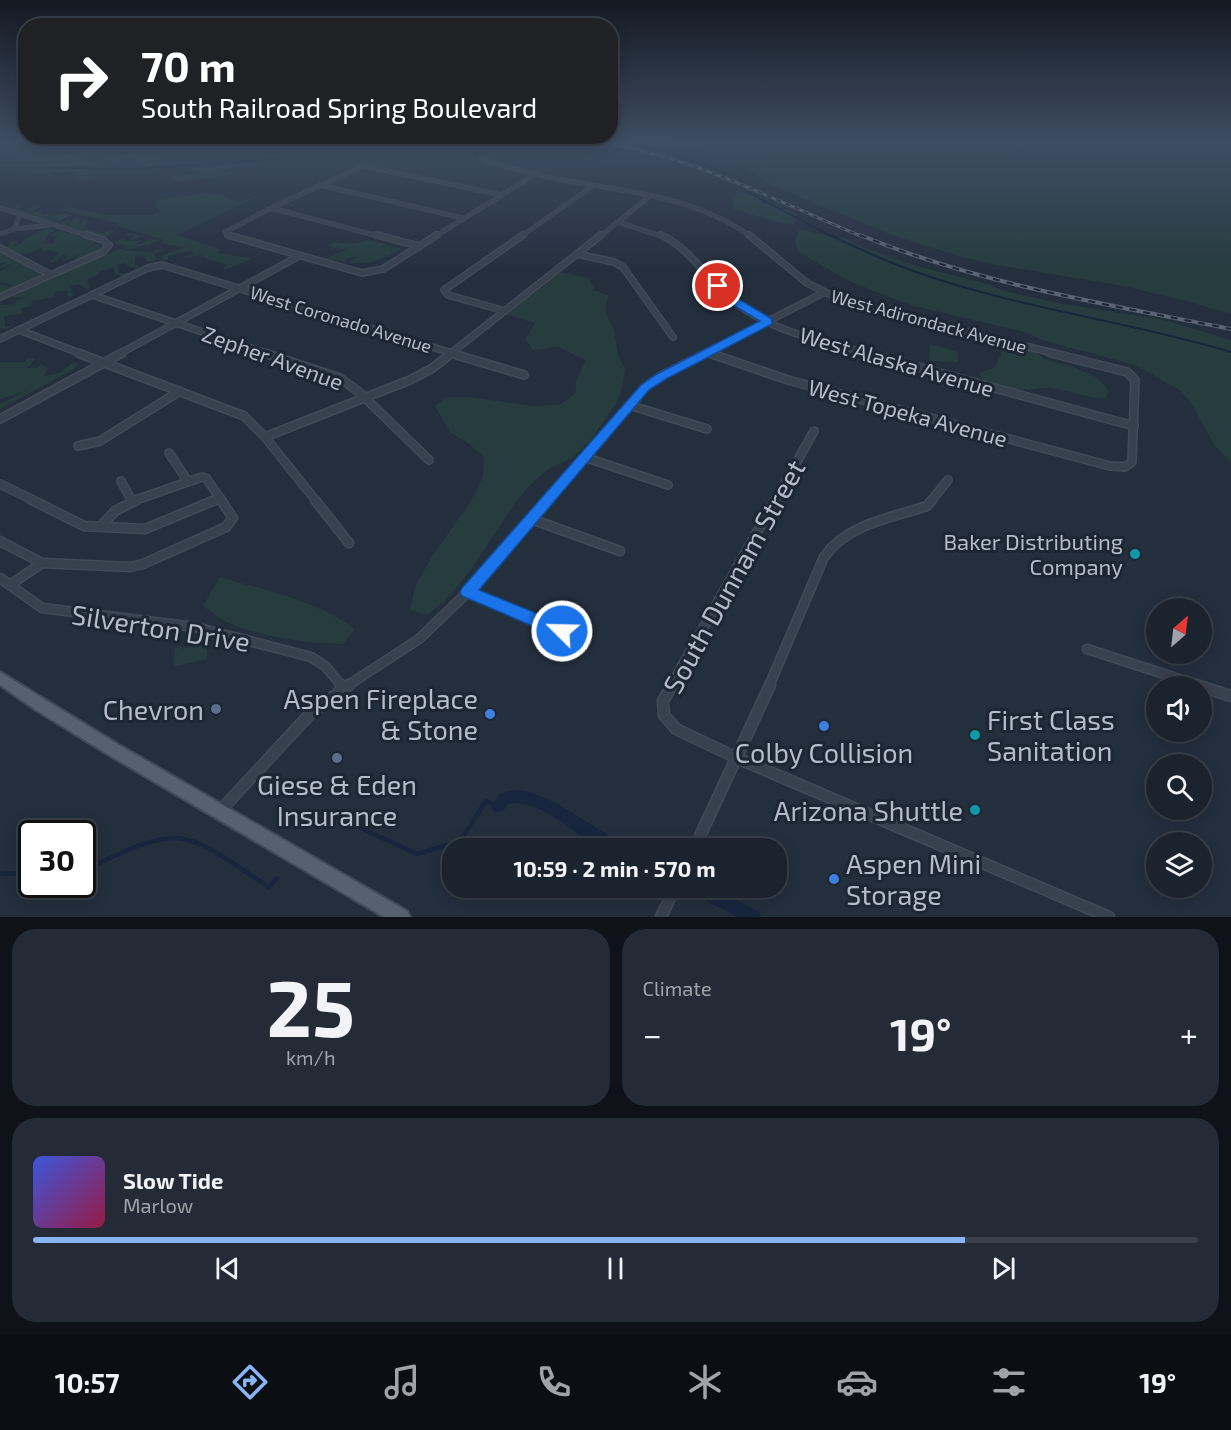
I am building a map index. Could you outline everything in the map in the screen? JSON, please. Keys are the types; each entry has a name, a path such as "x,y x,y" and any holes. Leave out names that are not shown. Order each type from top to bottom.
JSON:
{"main road":[{"path":"0,678 86,734 401,917"}],"street":[{"path":"464,218 320,185 225,232 228,237 362,273 371,273 383,269 518,185"},
{"path":"454,185 502,195"},
{"name":"West Adirondack Avenue","path":"588,185 649,197 706,213 741,229 757,239 804,282 823,293 857,304 1120,369 1129,373 1135,380 1134,426"},
{"path":"505,311 448,296 444,290 593,186"},
{"path":"264,437 420,376 649,197"},
{"path":"0,208 103,240 109,245 103,252 0,297"},
{"path":"271,208 419,246"},
{"path":"14,229 20,215"},
{"name":"West Alaska Avenue","path":"618,222 651,231 675,243 688,253 732,300 768,322 823,342 1134,426"},
{"path":"0,234 14,229 53,225"},
{"path":"0,248 51,275"},
{"path":"577,254 623,267 673,337"},
{"path":"0,419 299,256"},
{"name":"West Coronado Avenue","path":"92,295 158,266 166,266 524,375"},
{"path":"220,811 311,713 344,688 419,639 468,592 629,405 654,381 823,293"},
{"path":"0,339 92,295"},
{"name":"Zepher Avenue","path":"92,295 340,378 365,398 429,460"},
{"path":"19,330 244,416 264,437 349,543"},
{"name":"West Topeka Avenue","path":"707,352 788,380 1110,466 1125,467 1132,462 1134,426"},
{"path":"78,446 100,441 180,391"},
{"path":"629,405 707,429"},
{"name":"South Dunnam Street","path":"814,431 663,701 664,715 676,729 738,758 1110,917"},
{"path":"169,453 187,480"},
{"path":"584,457 668,485"},
{"path":"0,541 42,563 137,566 226,527 233,518 206,478 196,477 132,502 115,511 102,526"},
{"path":"699,838 738,758 812,589 817,571 833,544 854,530 927,506 948,480"},
{"path":"121,481 132,502"},
{"path":"0,484 84,526 146,528 220,498"},
{"path":"531,519 620,551"},
{"path":"10,585 42,563"},
{"name":"Silverton Drive","path":"0,579 42,609 195,627 311,657 325,666 344,688"},
{"path":"468,592 562,631"},
{"path":"1088,649 1231,696"},
{"path":"661,917 670,898"}],"green space":[{"path":"771,185 1231,185 1231,314 1124,286 990,264 949,253 892,235"},
{"path":"737,192 756,196 763,203 795,213 798,219 793,224 780,223 733,209 732,201"},
{"path":"205,193 222,195 237,202 261,195 177,235 221,250 218,252 250,258 249,260 225,270 223,267 227,266 224,263 201,255 179,259 193,254 192,251 168,256 169,259 162,261 163,255 186,247 163,244 162,239 118,226 117,223 61,210 70,207 106,215 153,215 160,212 155,206 158,200"},
{"path":"22,205 18,209 24,210 40,206 33,212 44,210 39,215 51,213 47,215 58,214 58,216 64,213 70,215 58,223 71,219 66,223 68,224 77,217 81,220 76,226 85,220 89,221 82,228 102,233 116,229 103,240 10,210"},
{"path":"53,228 53,232 49,233 43,243 53,244 58,235 51,236 52,234 61,231 95,242 84,251 94,244 99,244 100,249 76,262 71,262 80,254 61,262 68,256 64,255 49,263 58,253 50,250 42,252 44,249 39,248 31,253 23,254 6,248 11,242 17,241 13,246 18,246 33,234"},
{"path":"799,230 847,239 916,266 988,284 1008,292 1064,304 1164,320 1231,340 1231,462 1215,446 1193,406 1180,390 1135,365 1045,341 1024,332 910,305 851,282 797,251 795,241"},
{"path":"131,233 142,236 131,241 143,240 136,243 138,245 151,239 158,240 148,245 132,247 143,247 122,250 153,252 162,248 165,250 154,253 156,260 150,262 145,261 147,259 144,256 135,257 135,265 140,266 137,268 129,267 125,263 117,265 120,273 132,273 124,277 115,274 113,268 101,271 98,275 87,279 90,288 86,289 79,284 71,286 73,295 70,297 67,295 68,291 54,292 54,297 32,301 31,306 21,308 22,314 4,316 5,327 14,325 6,329 0,328 0,305 15,304 17,300 28,297 7,298 11,294 128,246 115,243 115,241 126,238 124,241 129,241 133,235 125,235"},
{"path":"371,240 401,249 382,259 364,263 349,263 358,257 347,258 345,262 325,259 348,249 336,250 340,247 332,249 332,246 328,246 333,242 353,244"},
{"path":"0,251 34,268 40,275 0,295 0,284 10,287 13,285 0,282 0,271 15,263 0,269 0,266 6,263 0,263"},
{"path":"561,272 588,278 594,288 592,290 608,295 606,307 608,318 614,330 618,356 625,368 617,402 590,441 572,458 548,469 528,487 449,597 427,615 410,610 415,587 431,558 471,501 483,477 484,457 450,432 435,406 447,397 470,397 533,406 561,404 575,394 576,381 586,360 558,347 533,350 525,339 535,323 507,315"},
{"path":"1000,339 1028,346 1044,359 1074,367 1098,378 1108,390 1106,399 1050,388 1020,390 983,382 979,373 994,368 1001,355"},
{"path":"930,344 958,352 958,362 929,361"},
{"path":"28,358 35,359 27,368 37,368 41,364 48,368 44,376 60,373 73,362 78,363 76,368 0,409 0,404 28,390 0,399 0,362 25,362"},
{"path":"220,577 307,603 355,629 344,644 272,636 231,624 203,606"},
{"path":"207,643 207,659 173,667 175,647 181,646 182,649"}],"waterway":[{"path":"737,185 833,237"},
{"path":"830,235 905,268 968,288 1231,352"},
{"path":"498,806 504,798 521,796 548,807 599,838"},
{"path":"320,822 337,817 417,854 460,841 486,801 498,806"},
{"path":"96,864 139,846 174,838 185,839 210,849 269,887 277,878"},
{"path":"0,874 18,873"},
{"path":"716,898 754,917"}],"railway":[{"path":"741,185 863,237"},
{"path":"860,235 950,267 996,280 1231,329"}],"place":[{"name":"Baker Distributing Company","path":"1135,554"},
{"name":"Chevron","path":"216,709"},
{"name":"Aspen Fireplace & Stone","path":"490,714"},
{"name":"Colby Collision","path":"824,726"},
{"name":"First Class Sanitation","path":"975,735"},
{"name":"Giese & Eden Insurance","path":"337,758"},
{"name":"Arizona Shuttle","path":"975,810"},
{"name":"Aspen Mini Storage","path":"834,879"}],"route":[{"path":"562,631 468,592 645,387 768,322 732,300 718,286"}]}
